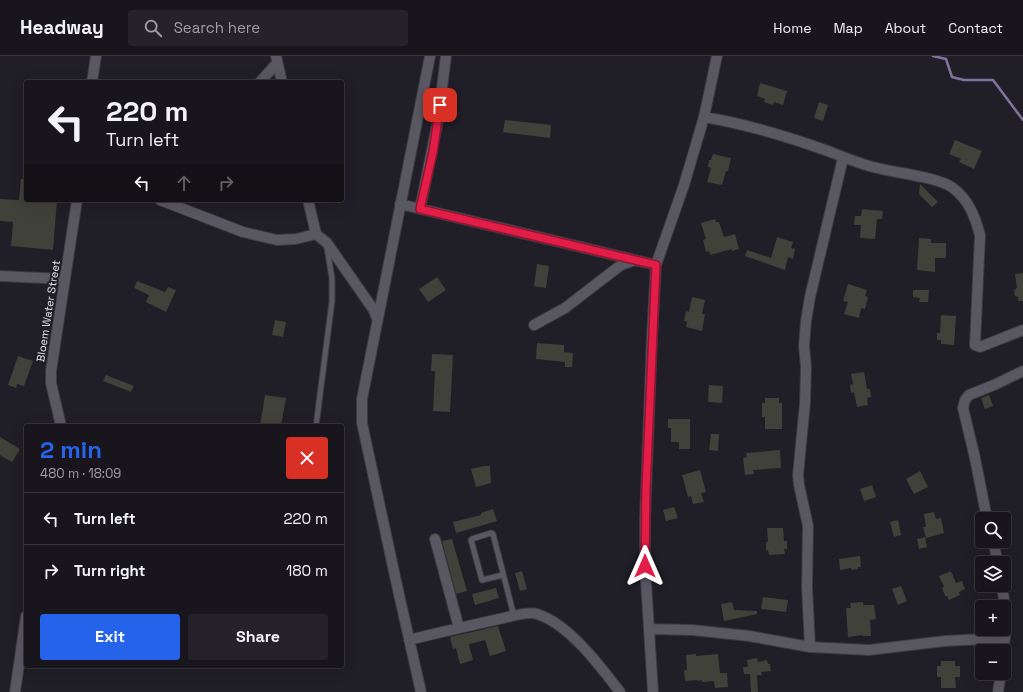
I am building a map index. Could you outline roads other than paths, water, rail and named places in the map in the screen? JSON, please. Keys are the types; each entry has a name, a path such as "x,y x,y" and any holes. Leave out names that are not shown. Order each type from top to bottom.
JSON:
{"street":[{"path":"92,80 96,56"},
{"path":"421,692 362,423 362,399 430,56"},
{"path":"420,209 438,120 446,56"},
{"path":"653,692 645,566 645,519 656,265 684,185 704,117 716,56"},
{"path":"261,80 277,59"},
{"path":"277,59 282,80"},
{"path":"704,117 730,122 781,136 825,150 843,158 876,168 937,182 952,188 970,206 980,235 974,345 980,347 1023,330"},
{"path":"810,647 808,526 798,475 805,403 806,367 804,346 810,296 843,158"},
{"name":"Bloem Water Street","path":"61,424 51,371 77,202"},
{"path":"167,202 244,232 277,240 296,239 316,234"},
{"path":"308,202 316,234 327,244 365,298 377,318"},
{"path":"400,204 656,265"},
{"path":"534,325 565,308 621,265 635,260"},
{"path":"0,276 64,279"},
{"path":"986,512 963,408 965,400 969,395 1023,371"},
{"path":"435,539 459,628"},
{"path":"1003,592 1006,616 1004,644"},
{"path":"409,640 514,616 535,613 559,624 585,650 620,692"},
{"path":"649,629 692,630 749,636 810,647 869,650 945,641 1005,638"},
{"path":"15,692 24,630"},
{"path":"998,692 1000,680"}],"lane":[{"path":"316,424 332,300 332,278 327,244"},
{"path":"503,575 482,580 471,540 472,538 492,533 514,616"}],"waterway":[{"path":"933,56 946,59 952,77 964,80 993,80 1023,120"}]}
